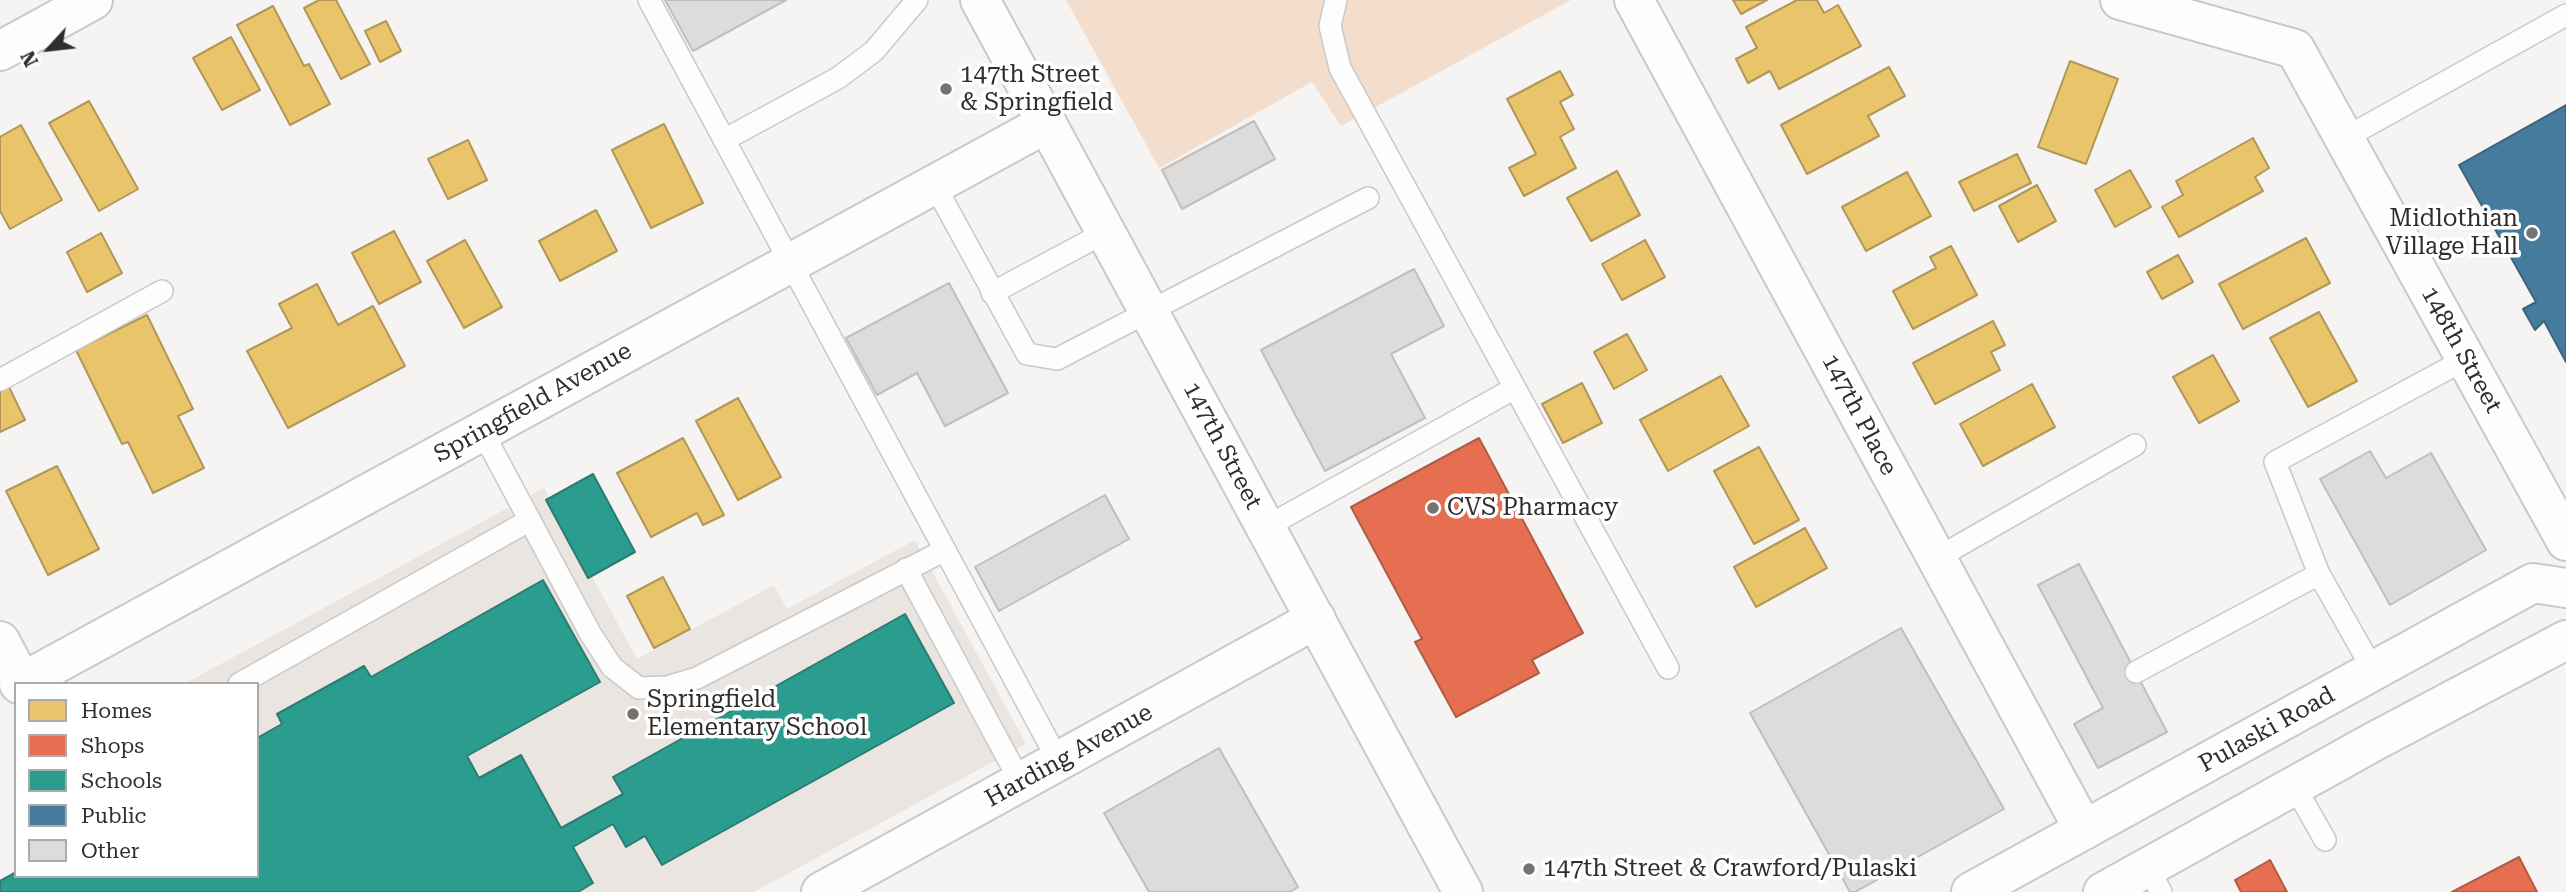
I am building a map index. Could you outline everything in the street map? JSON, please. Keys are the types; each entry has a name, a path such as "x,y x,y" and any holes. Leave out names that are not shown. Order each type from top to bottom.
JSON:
{"street":[{"path":"0,51 93,0"},
{"name":"147th Street","path":"980,0 1464,892"},
{"name":"147th Place","path":"1634,0 2084,830"},
{"name":"148th Street","path":"2120,0 2295,50 2566,541"},
{"name":"Springfield Avenue","path":"23,682 1047,123"},
{"name":"Pulaski Road","path":"1971,892 2533,583 2566,588"},
{"name":"Harding Avenue","path":"821,892 1316,619"},
{"path":"2103,892 2154,880 2295,787 2566,639"},
{"path":"0,641 15,682"}],"lane":[{"path":"649,0 1059,762"},
{"path":"724,139 838,78 874,51 917,0"},
{"path":"1336,0 1330,26 1340,68 1668,668"},
{"path":"2343,139 2566,15"},
{"path":"934,184 1027,354 1057,359 1368,198"},
{"path":"992,293 1106,232"},
{"path":"0,380 162,291"},
{"path":"2373,670 2319,574 2275,462 2466,359"},
{"path":"1266,527 1515,388"},
{"path":"482,431 590,632 612,667 639,688 667,687 696,678 945,550"},
{"path":"1937,558 2136,445"},
{"path":"243,682 530,520"},
{"path":"906,569 1021,783"},
{"path":"2136,672 2319,574"},
{"path":"2295,787 2325,840"}],"shaded area":[{"path":"1066,0 1571,0 1341,126 1312,82 1159,168"},
{"name":"Springfield Elementary School","path":"544,488 637,659 774,585 787,609 915,540 1026,744 754,892 206,892 251,878 259,878 259,682 188,682"}],"building: Homes":[{"path":"319,0 336,0 370,64 341,79 304,8"},
{"path":"1733,0 1767,0 1741,14"},
{"path":"1797,0 1817,0 1824,13 1838,5 1861,46 1779,89 1770,71 1748,83 1736,59 1757,48 1746,27"},
{"path":"273,6 304,66 309,64 330,104 290,125 237,25"},
{"path":"386,21 401,51 380,62 365,31"},
{"path":"231,37 260,90 222,110 193,58"},
{"path":"2070,61 2118,79 2086,164 2038,147"},
{"path":"1889,67 1905,96 1868,116 1879,136 1807,174 1781,125"},
{"path":"1560,71 1573,95 1560,102 1574,129 1560,137 1576,168 1524,196 1509,168 1536,154 1507,99"},
{"path":"89,101 138,189 99,211 49,123"},
{"path":"664,124 703,203 651,228 612,150"},
{"path":"21,125 62,200 10,229 0,211 0,137"},
{"path":"2253,138 2269,168 2255,177 2263,191 2179,237 2162,207 2183,195 2176,181"},
{"path":"468,140 487,180 448,199 428,159"},
{"path":"2017,154 2031,183 1974,211 1959,182"},
{"path":"2130,170 2151,207 2115,227 2095,190"},
{"path":"1617,171 1640,215 1591,241 1567,198"},
{"path":"1907,172 1931,216 1866,251 1842,207"},
{"path":"2037,185 2056,221 2018,242 1999,206"},
{"path":"596,210 617,251 560,281 539,241"},
{"path":"394,231 421,282 379,304 352,253"},
{"path":"101,233 122,273 87,292 67,252"},
{"path":"2306,238 2330,283 2243,329 2219,284"},
{"path":"465,240 502,307 464,328 427,261"},
{"path":"1645,240 1665,277 1622,300 1602,264"},
{"path":"1951,246 1977,295 1913,329 1893,291 1936,268 1930,257"},
{"path":"2178,255 2193,282 2162,299 2147,272"},
{"path":"317,284 338,325 373,306 405,366 288,428 247,351 292,328 279,304"},
{"path":"2319,312 2357,381 2308,407 2270,338"},
{"path":"147,315 193,409 178,416 204,468 153,493 128,442 122,444 76,350"},
{"path":"1993,321 2005,345 1991,352 2000,370 1935,404 1913,363"},
{"path":"1627,334 1647,370 1614,389 1594,352"},
{"path":"2213,355 2239,401 2199,423 2173,377"},
{"path":"1721,376 1749,426 1668,471 1640,420"},
{"path":"1582,383 1602,423 1563,443 1542,404"},
{"path":"2032,384 2055,427 1983,466 1960,424"},
{"path":"9,387 25,420 0,432 0,391"},
{"path":"738,398 781,477 738,500 696,421"},
{"path":"683,438 724,515 703,525 697,513 651,537 617,473"},
{"path":"1759,447 1799,520 1754,544 1714,471"},
{"path":"57,466 99,549 48,575 6,491"},
{"path":"1805,528 1827,568 1756,607 1734,567"},
{"path":"663,577 690,629 654,648 627,596"}],"building: Shops":[{"name":"CVS Pharmacy","path":"1479,438 1583,633 1532,660 1539,673 1456,717 1415,642 1422,639 1351,507"},
{"path":"2519,857 2537,892 2452,892"},
{"path":"2270,860 2287,892 2241,892 2235,880"}],"building: Schools":[{"path":"593,474 635,552 588,578 546,500"},
{"path":"543,580 600,682 467,756 479,778 521,755 561,828 623,794 613,777 905,614 954,703 662,865 645,836 626,847 613,824 573,847 593,883 578,892 0,892 0,881 14,873 14,878 259,878 259,737 282,724 277,714 364,666 371,677"}],"building: Public":[{"name":"Midlothian Village Hall","path":"2566,105 2566,362 2544,321 2535,330 2523,309 2536,302 2459,165"}],"building: Other":[{"path":"665,0 786,0 693,51"},
{"path":"1254,121 1275,159 1182,209 1162,170"},
{"path":"1414,269 1444,326 1391,354 1425,418 1325,471 1261,350"},
{"path":"949,283 1008,393 945,426 917,373 877,395 846,338"},
{"path":"2370,451 2386,478 2431,453 2486,550 2390,605 2320,479"},
{"path":"1105,495 1129,539 999,611 975,567"},
{"path":"2079,564 2167,732 2098,768 2074,724 2103,708 2038,585"},
{"path":"1901,628 2004,809 1855,892 1850,892 1750,713"},
{"path":"1219,748 1298,887 1290,892 1149,892 1104,813"}],"place":[{"name":"147th Street & Springfield","path":"946,89"},
{"name":"Midlothian Village Hall","path":"2532,233"},
{"name":"CVS Pharmacy","path":"1433,508"},
{"name":"Springfield Elementary School","path":"633,714"},
{"name":"147th Street & Crawford/Pulaski","path":"1529,869"}]}
